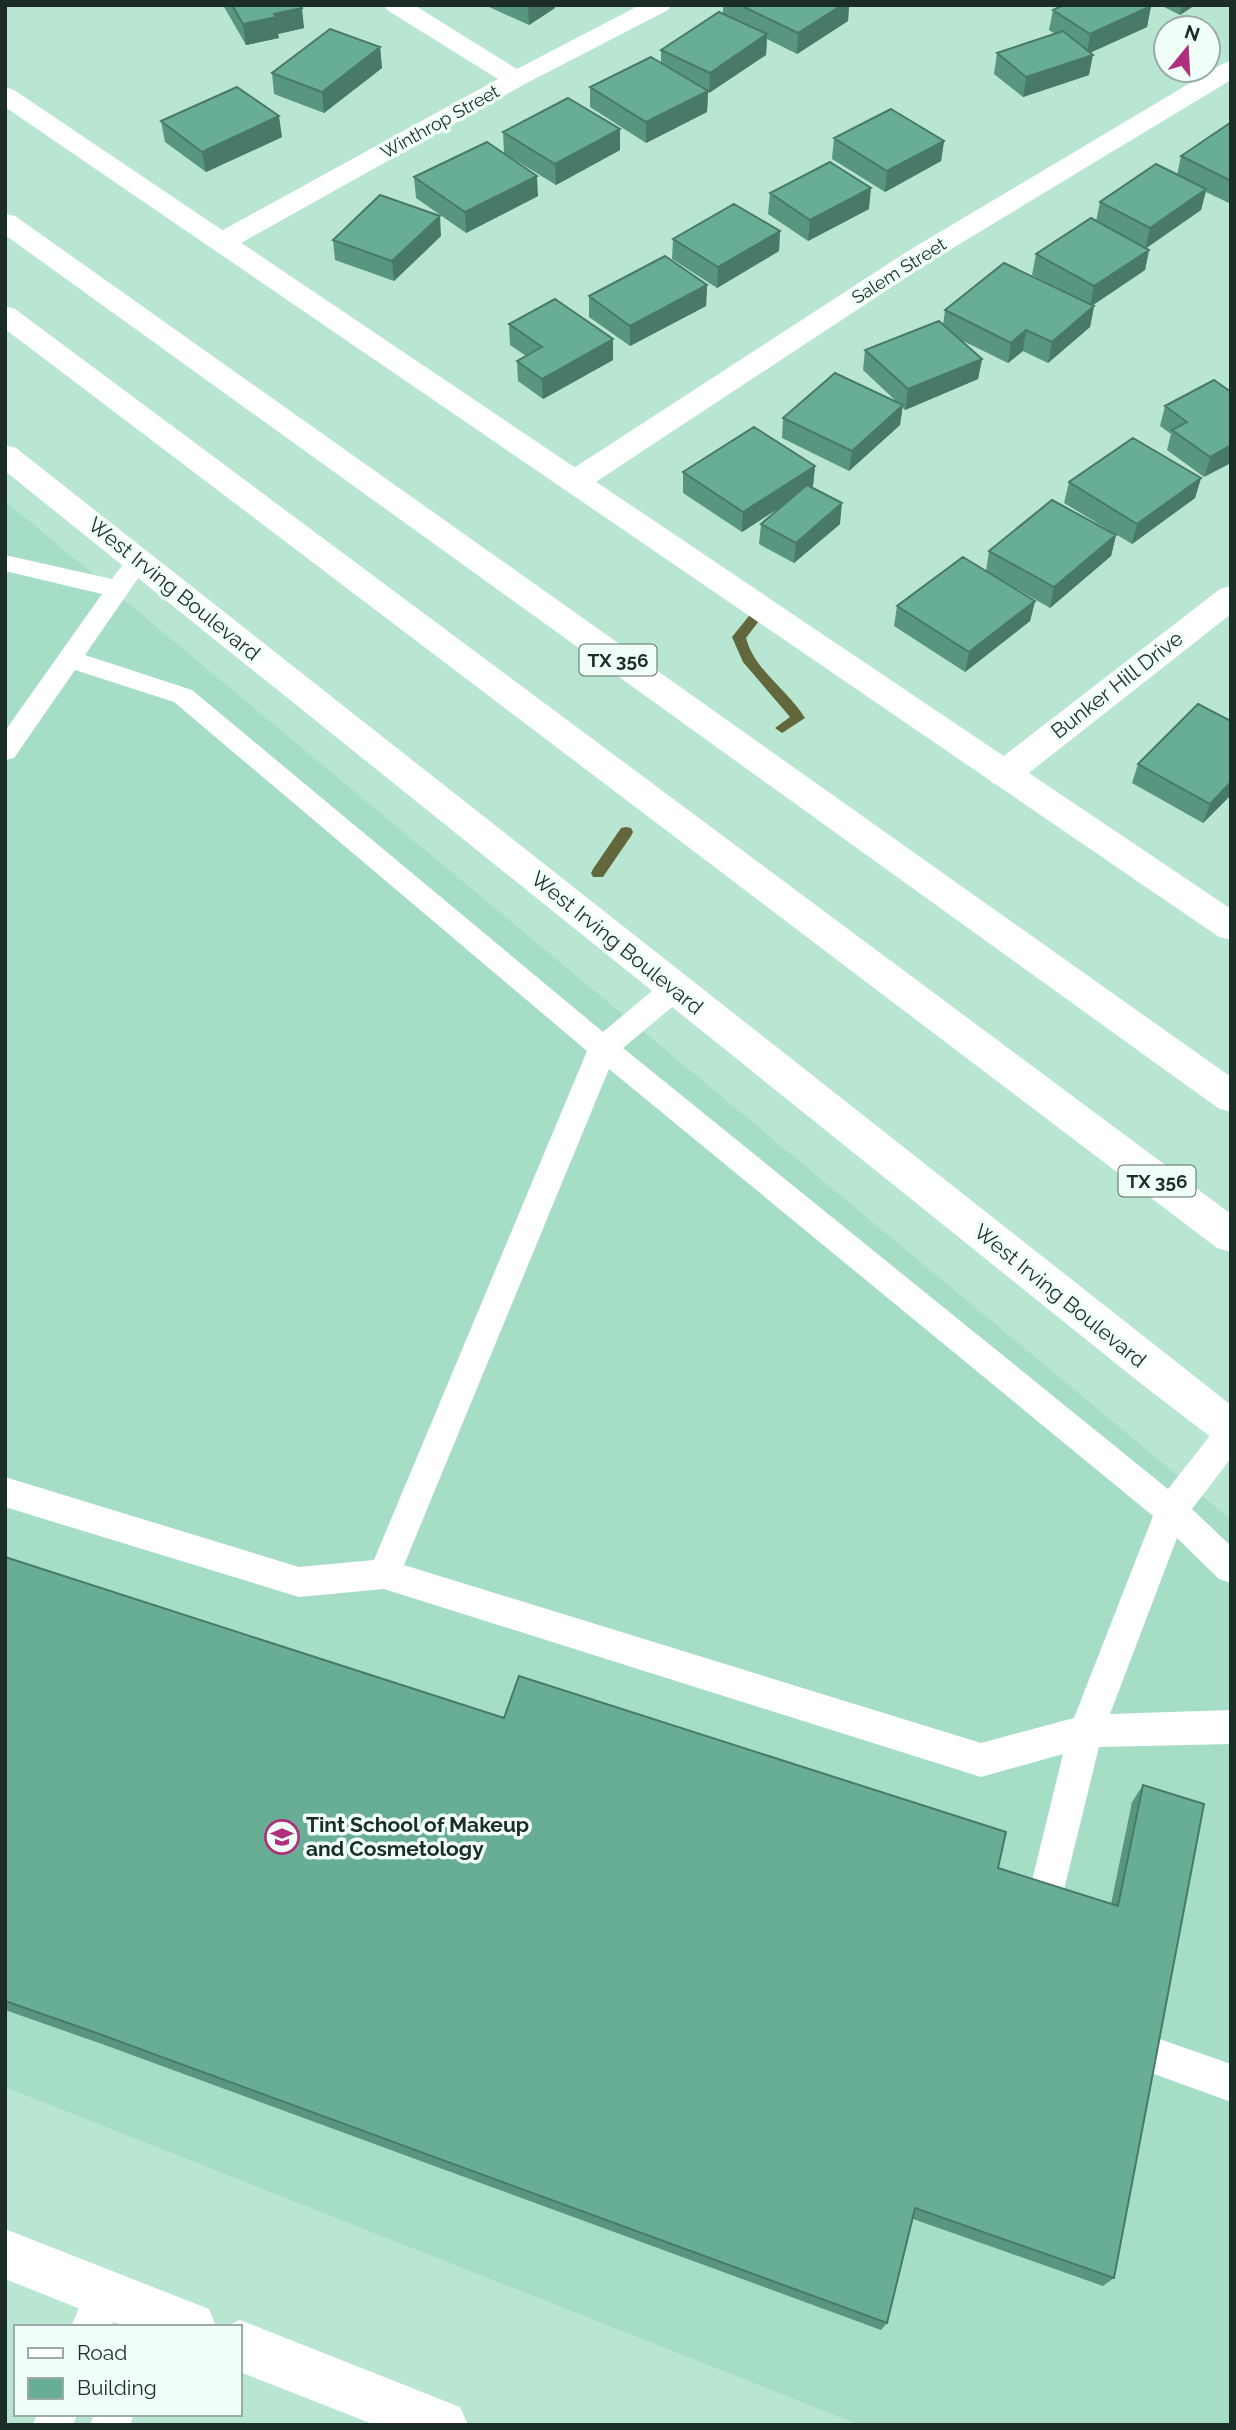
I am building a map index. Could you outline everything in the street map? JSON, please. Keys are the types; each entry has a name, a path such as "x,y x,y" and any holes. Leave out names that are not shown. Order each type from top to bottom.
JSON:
{"street":[{"path":"396,5 516,79"},
{"name":"Winthrop Street","path":"222,242 516,79 659,5"},
{"name":"Salem Street","path":"574,482 918,257 1231,69"},
{"path":"5,95 1231,927"},
{"name":"TX 356","path":"5,222 1231,1097"},
{"name":"TX 356","path":"5,314 1231,1236"},
{"name":"West Irving Boulevard","path":"5,455 1231,1431"},
{"name":"Bunker Hill Drive","path":"1004,774 1231,597"},
{"path":"5,2254 98,2310 164,2322"},
{"path":"242,2347 442,2425"}],"lane":[{"path":"5,751 138,561"},
{"path":"5,563 118,589"},
{"path":"69,659 183,696 603,1048 1171,1511 1231,1568"},
{"path":"384,1574 603,1048 674,989"},
{"path":"1045,1901 1086,1731 1171,1511 1231,1431"},
{"path":"5,1492 299,1582 384,1574 981,1760 1086,1731 1231,1727"},
{"path":"1148,2053 1231,2082"}],"shaded area":[{"path":"5,501 1231,1520 1231,2425 860,2425 5,2087"}],"building":[{"path":"232,5 300,5 302,8 243,24"},
{"path":"740,5 842,5 798,33"},
{"path":"1063,5 1151,6 1090,34 1053,10"},
{"path":"719,12 767,34 710,73 661,50"},
{"path":"330,29 380,47 322,92 272,73"},
{"path":"1063,31 1093,55 1026,77 997,53"},
{"path":"651,57 708,91 646,122 590,87"},
{"path":"237,87 279,116 202,152 161,121"},
{"path":"568,98 620,129 555,164 503,132"},
{"path":"891,109 944,141 887,171 834,138"},
{"path":"1230,123 1231,181 1181,156"},
{"path":"487,142 537,176 465,212 414,177"},
{"path":"830,162 871,188 810,220 770,193"},
{"path":"1156,164 1206,189 1150,228 1100,202"},
{"path":"380,195 440,216 392,261 333,240"},
{"path":"734,204 780,231 718,267 673,239"},
{"path":"1091,218 1149,250 1094,286 1036,254"},
{"path":"665,256 707,285 630,326 589,296"},
{"path":"1004,263 1094,306 1052,342 1026,330 1011,343 945,310"},
{"path":"555,299 613,339 542,379 517,361 542,347 509,324"},
{"path":"939,321 982,359 908,389 865,350"},
{"path":"835,373 903,405 852,451 783,418"},
{"path":"1214,380 1231,392 1231,445 1210,457 1172,430 1187,422 1165,406"},
{"path":"754,427 815,466 743,512 683,472"},
{"path":"1133,438 1201,478 1137,524 1069,482"},
{"path":"807,485 842,503 796,543 761,524"},
{"path":"1052,500 1116,535 1054,587 989,551"},
{"path":"963,557 1035,601 969,652 897,606"},
{"path":"1198,704 1231,721 1231,782 1210,804 1138,764"},
{"path":"5,1557 504,1718 519,1676 1006,1832 998,1868 1118,1906 1143,1785 1204,1804 1114,2278 915,2208 887,2323 5,2001"}],"waterway":[{"path":"762,609 739,637 742,648 755,669 798,718 782,728"},
{"path":"598,873 626,832"}],"place":[{"name":"Tint School of Makeup and Cosmetology","path":"282,1837"}]}
